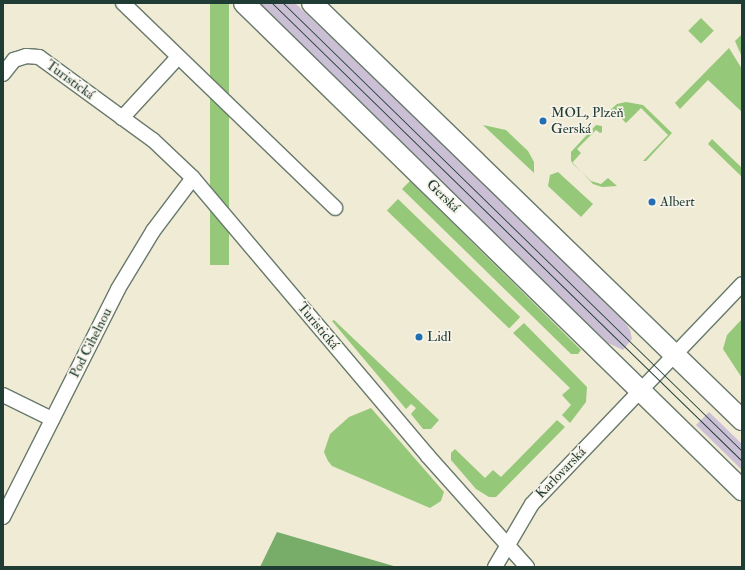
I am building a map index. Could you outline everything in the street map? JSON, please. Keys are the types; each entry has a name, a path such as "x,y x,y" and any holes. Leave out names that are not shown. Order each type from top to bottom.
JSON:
{"main road":[{"name":"Gerská","path":"244,3 641,389"},
{"path":"312,3 742,420"},
{"path":"641,389 742,490"}],"street":[{"path":"123,3 335,208"},
{"name":"Turistická","path":"3,74 14,60 26,56 38,57 153,140 193,178 422,449 527,567"},
{"path":"122,118 178,57"},
{"name":"Pod Cihelnou","path":"3,517 135,259 193,178"},
{"name":"Karlovarská","path":"495,567 506,543 532,504 742,284"},
{"path":"3,395 52,419"}],"shaded area":[{"path":"254,3 295,3 619,313 630,330 632,339 623,350 608,343"},
{"path":"709,412 742,444 742,470 696,425"}],"green space":[{"path":"210,3 229,3 229,265 210,265"},
{"path":"701,18 714,31 701,43 688,31"},
{"path":"742,34 742,57 735,41"},
{"path":"729,48 742,69 742,112 708,80 680,109 675,103"},
{"path":"626,102 643,105 672,133 646,161 643,161 668,135 641,108 626,123 618,115 615,119 608,112 617,104"},
{"path":"483,125 506,130 528,151 534,162 534,173"},
{"path":"596,125 602,126 602,132 600,133 596,130 577,149 581,153 572,163 571,152"},
{"path":"712,139 742,168 742,177 708,144"},
{"path":"558,172 593,204 581,217 548,186 550,175"},
{"path":"582,172 591,181 601,184 608,178 617,186 602,187 593,184"},
{"path":"410,181 581,350 578,354 571,354 402,189"},
{"path":"398,199 520,317 509,329 387,211"},
{"path":"742,319 742,378 723,349 727,335"},
{"path":"334,320 439,420 431,429 423,429 411,414 416,408 411,404 406,409 332,321"},
{"path":"524,323 587,387 586,402 570,423 562,415 571,405 562,395 570,388 513,333"},
{"path":"371,408 444,492 441,501 430,508 332,466 328,461 324,452 330,434 349,417"},
{"path":"557,420 565,427 496,497 489,497 476,489 451,460 451,453 455,449 485,478 493,470 501,477"},
{"path":"277,532 397,567 260,567"}],"tram line":[{"path":"272,3 742,461"},
{"path":"283,3 742,451"}],"place":[{"name":"MOL, Plzeň Gerská","path":"543,121"},
{"name":"Albert","path":"652,202"},
{"name":"Lidl","path":"419,337"}]}
